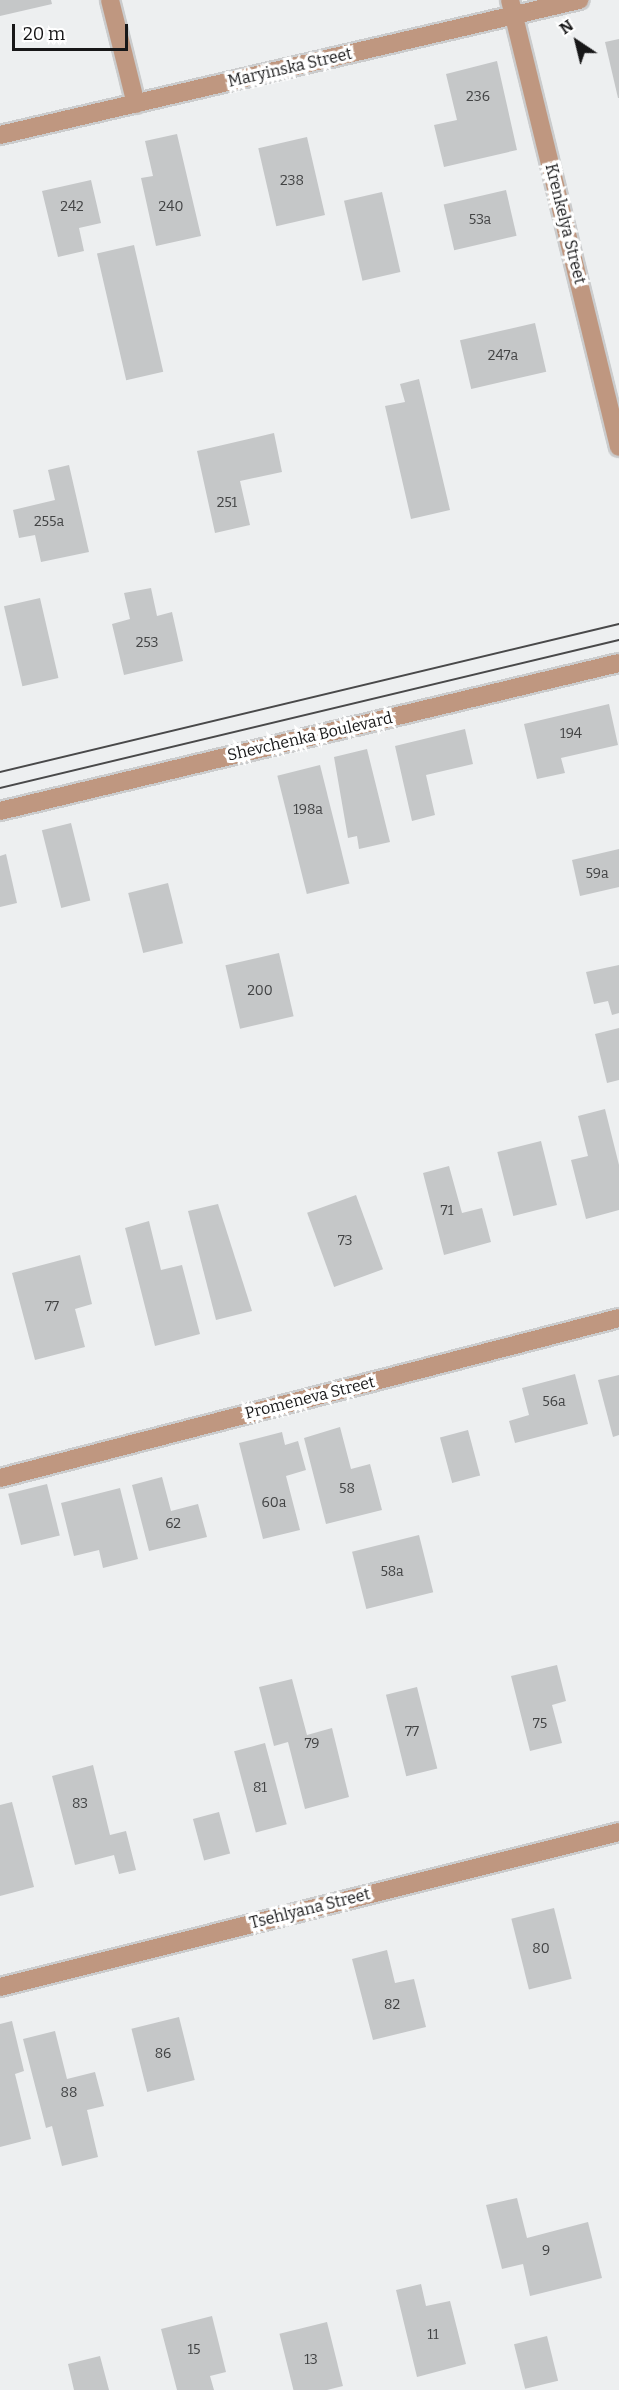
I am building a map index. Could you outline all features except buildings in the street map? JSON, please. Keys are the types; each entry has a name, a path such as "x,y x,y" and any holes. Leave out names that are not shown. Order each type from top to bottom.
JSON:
{"street":[{"path":"110,0 136,104"},
{"name":"Maryinska Street","path":"0,135 136,104 512,8 579,0"},
{"name":"Krenkelya Street","path":"512,8 619,447"},
{"name":"Shevchenka Boulevard","path":"0,811 619,663"},
{"name":"Promeneva Street","path":"0,1478 619,1318"},
{"name":"Tsehlyana Street","path":"0,1987 619,1832"}],"tram line":[{"path":"0,772 619,624"},
{"path":"0,788 619,640"}]}
